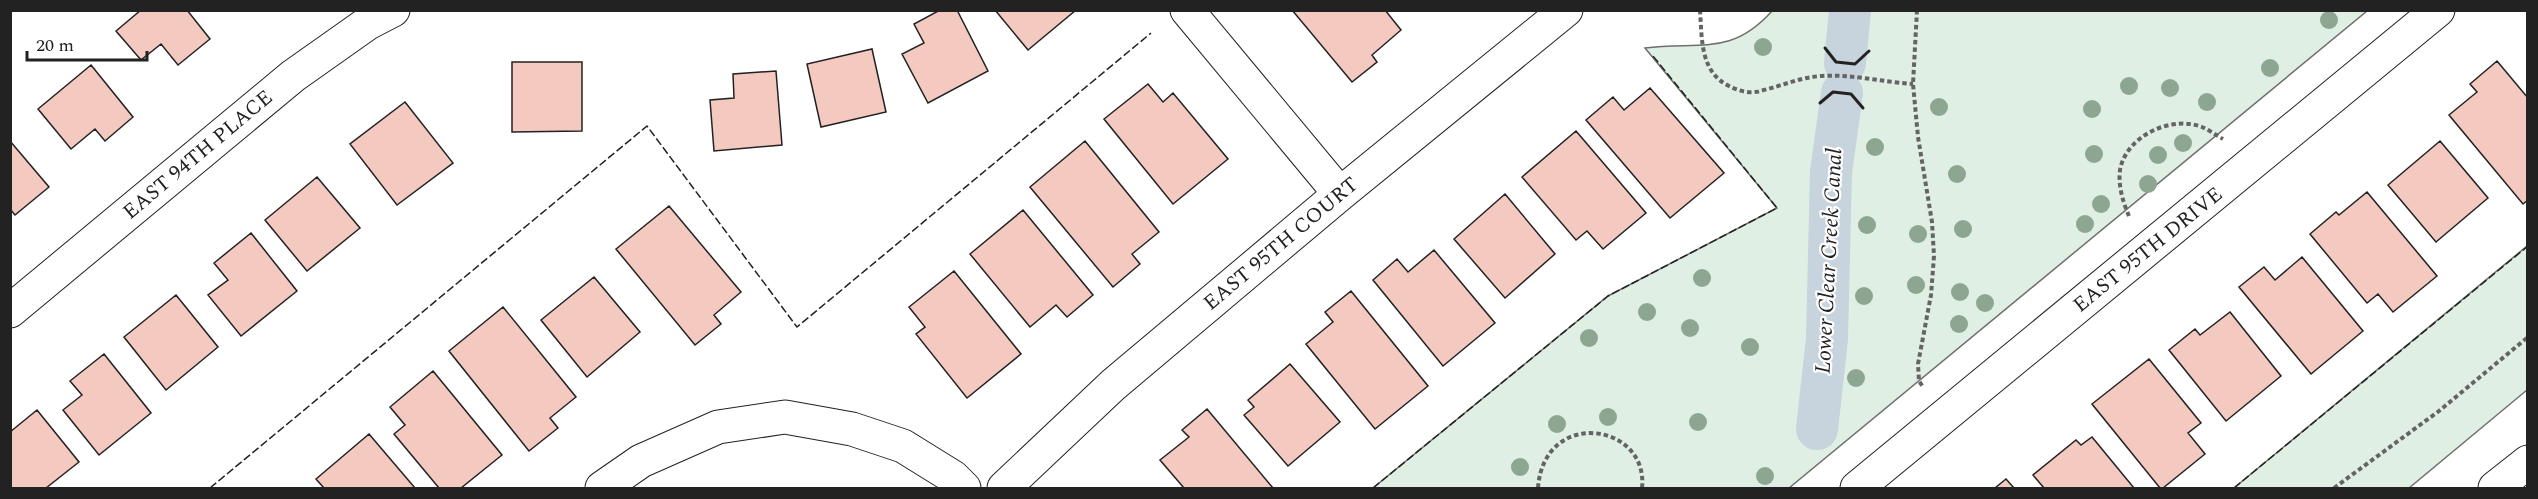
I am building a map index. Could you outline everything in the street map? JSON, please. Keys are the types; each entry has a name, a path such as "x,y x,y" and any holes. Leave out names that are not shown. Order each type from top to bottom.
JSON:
{"street":[{"name":"EAST 94TH PLACE","path":"10,311 293,76 368,23 393,10"},
{"path":"1187,10 1340,194"},
{"name":"EAST 95TH COURT","path":"1004,489 1113,385 1340,194 1566,10"},
{"name":"EAST 95TH DRIVE","path":"1857,489 2438,10"},
{"path":"603,489 641,461 718,427 785,417 852,429 903,446 952,477 964,489"},
{"path":"2495,489 2528,462"}],"path":[{"path":"1700,10 1702,48 1707,65 1720,82 1737,90 1758,92 1803,77 1826,75 1913,84"},
{"path":"1917,10 1913,84 1918,137 1932,222 1934,256 1931,295 1918,364 1919,381 1947,415"},
{"path":"2129,217 2120,187 2120,169 2127,152 2143,137 2161,127 2180,123 2202,127 2223,140"},
{"path":"2334,489 2439,411 2528,337"},
{"path":"1538,489 1544,460 1554,447 1569,437 1586,432 1610,437 1630,451 1639,465 1642,489"}],"green space":[{"path":"1772,11 2367,11 1789,488 1373,488 1608,296 1777,208 1645,48 1728,41 1757,26"},
{"path":"2527,246 2527,390 2409,488 2234,488"}],"building":[{"path":"141,10 187,10 210,39 178,65 161,44 141,60 116,31"},
{"path":"940,10 957,10 988,71 928,103 902,54 924,43 914,24"},
{"path":"995,10 1076,10 1028,50"},
{"path":"1292,10 1385,10 1401,30 1372,55 1377,62 1352,82"},
{"path":"872,49 886,112 821,127 807,64"},
{"path":"2497,61 2528,98 2528,200 2523,204 2449,115 2477,92 2470,84"},
{"path":"512,62 582,62 582,131 512,132"},
{"path":"91,65 133,117 105,141 95,129 71,149 38,109"},
{"path":"776,71 782,145 714,151 710,100 734,98 733,74"},
{"path":"1148,84 1163,102 1173,93 1228,159 1173,204 1104,119"},
{"path":"1650,88 1724,173 1670,218 1586,120 1613,97 1624,110"},
{"path":"405,102 453,163 397,205 350,144"},
{"path":"1576,131 1646,213 1603,249 1587,231 1576,240 1522,177"},
{"path":"10,141 49,187 15,215 10,209"},
{"path":"1085,141 1159,232 1132,254 1140,264 1113,287 1030,187"},
{"path":"2440,141 2488,198 2436,242 2388,185"},
{"path":"317,177 360,228 307,271 265,220"},
{"path":"2367,192 2437,276 2393,312 2378,294 2367,303 2310,234 2336,212 2339,215"},
{"path":"1505,194 1555,254 1505,298 1454,239"},
{"path":"669,206 741,292 714,315 721,324 695,345 616,249"},
{"path":"1023,210 1093,295 1067,317 1056,305 1030,327 970,254"},
{"path":"251,233 297,291 241,336 208,295 228,280 214,263"},
{"path":"1434,250 1495,323 1443,366 1373,280 1397,259 1408,272"},
{"path":"2302,257 2363,331 2311,374 2239,287 2264,267 2275,280"},
{"path":"954,271 1021,354 967,398 916,334 925,327 909,307"},
{"path":"594,277 640,332 587,377 541,320"},
{"path":"1351,291 1428,386 1375,429 1306,344 1333,322 1325,312"},
{"path":"176,295 218,347 166,390 124,337"},
{"path":"503,307 576,397 550,418 558,428 529,451 449,351"},
{"path":"2230,312 2281,376 2226,421 2169,350 2195,329 2200,335"},
{"path":"104,354 151,413 99,455 63,410 82,395 70,381"},
{"path":"2149,359 2201,423 2188,433 2205,454 2163,488 2160,488 2092,404"},
{"path":"1290,364 1340,422 1288,466 1244,415 1254,407 1248,400"},
{"path":"433,371 502,455 461,488 439,488 394,434 405,425 390,407"},
{"path":"1207,409 1273,488 1184,488 1160,460 1189,437 1182,430"},
{"path":"37,410 79,462 46,488 10,488 10,432"},
{"path":"369,434 415,488 324,488 316,479"},
{"path":"2092,437 2134,488 2044,488 2033,475 2076,440 2081,445"},
{"path":"2006,479 2014,488 1995,488"}],"waterway":[{"name":"Lower Clear Creek Canal","path":"1845,63 1850,10"},
{"name":"Lower Clear Creek Canal","path":"1817,429 1827,339 1831,172 1842,93"}],"fence":[{"path":"210,488 647,126 797,327 1151,33"},
{"path":"1373,488 1608,296 1777,208 1653,56"},
{"path":"2234,488 2528,246"}],"wall":[{"path":"1825,48 1836,62 1855,64 1869,51"},
{"path":"1820,103 1833,92 1851,94 1863,108"}]}
